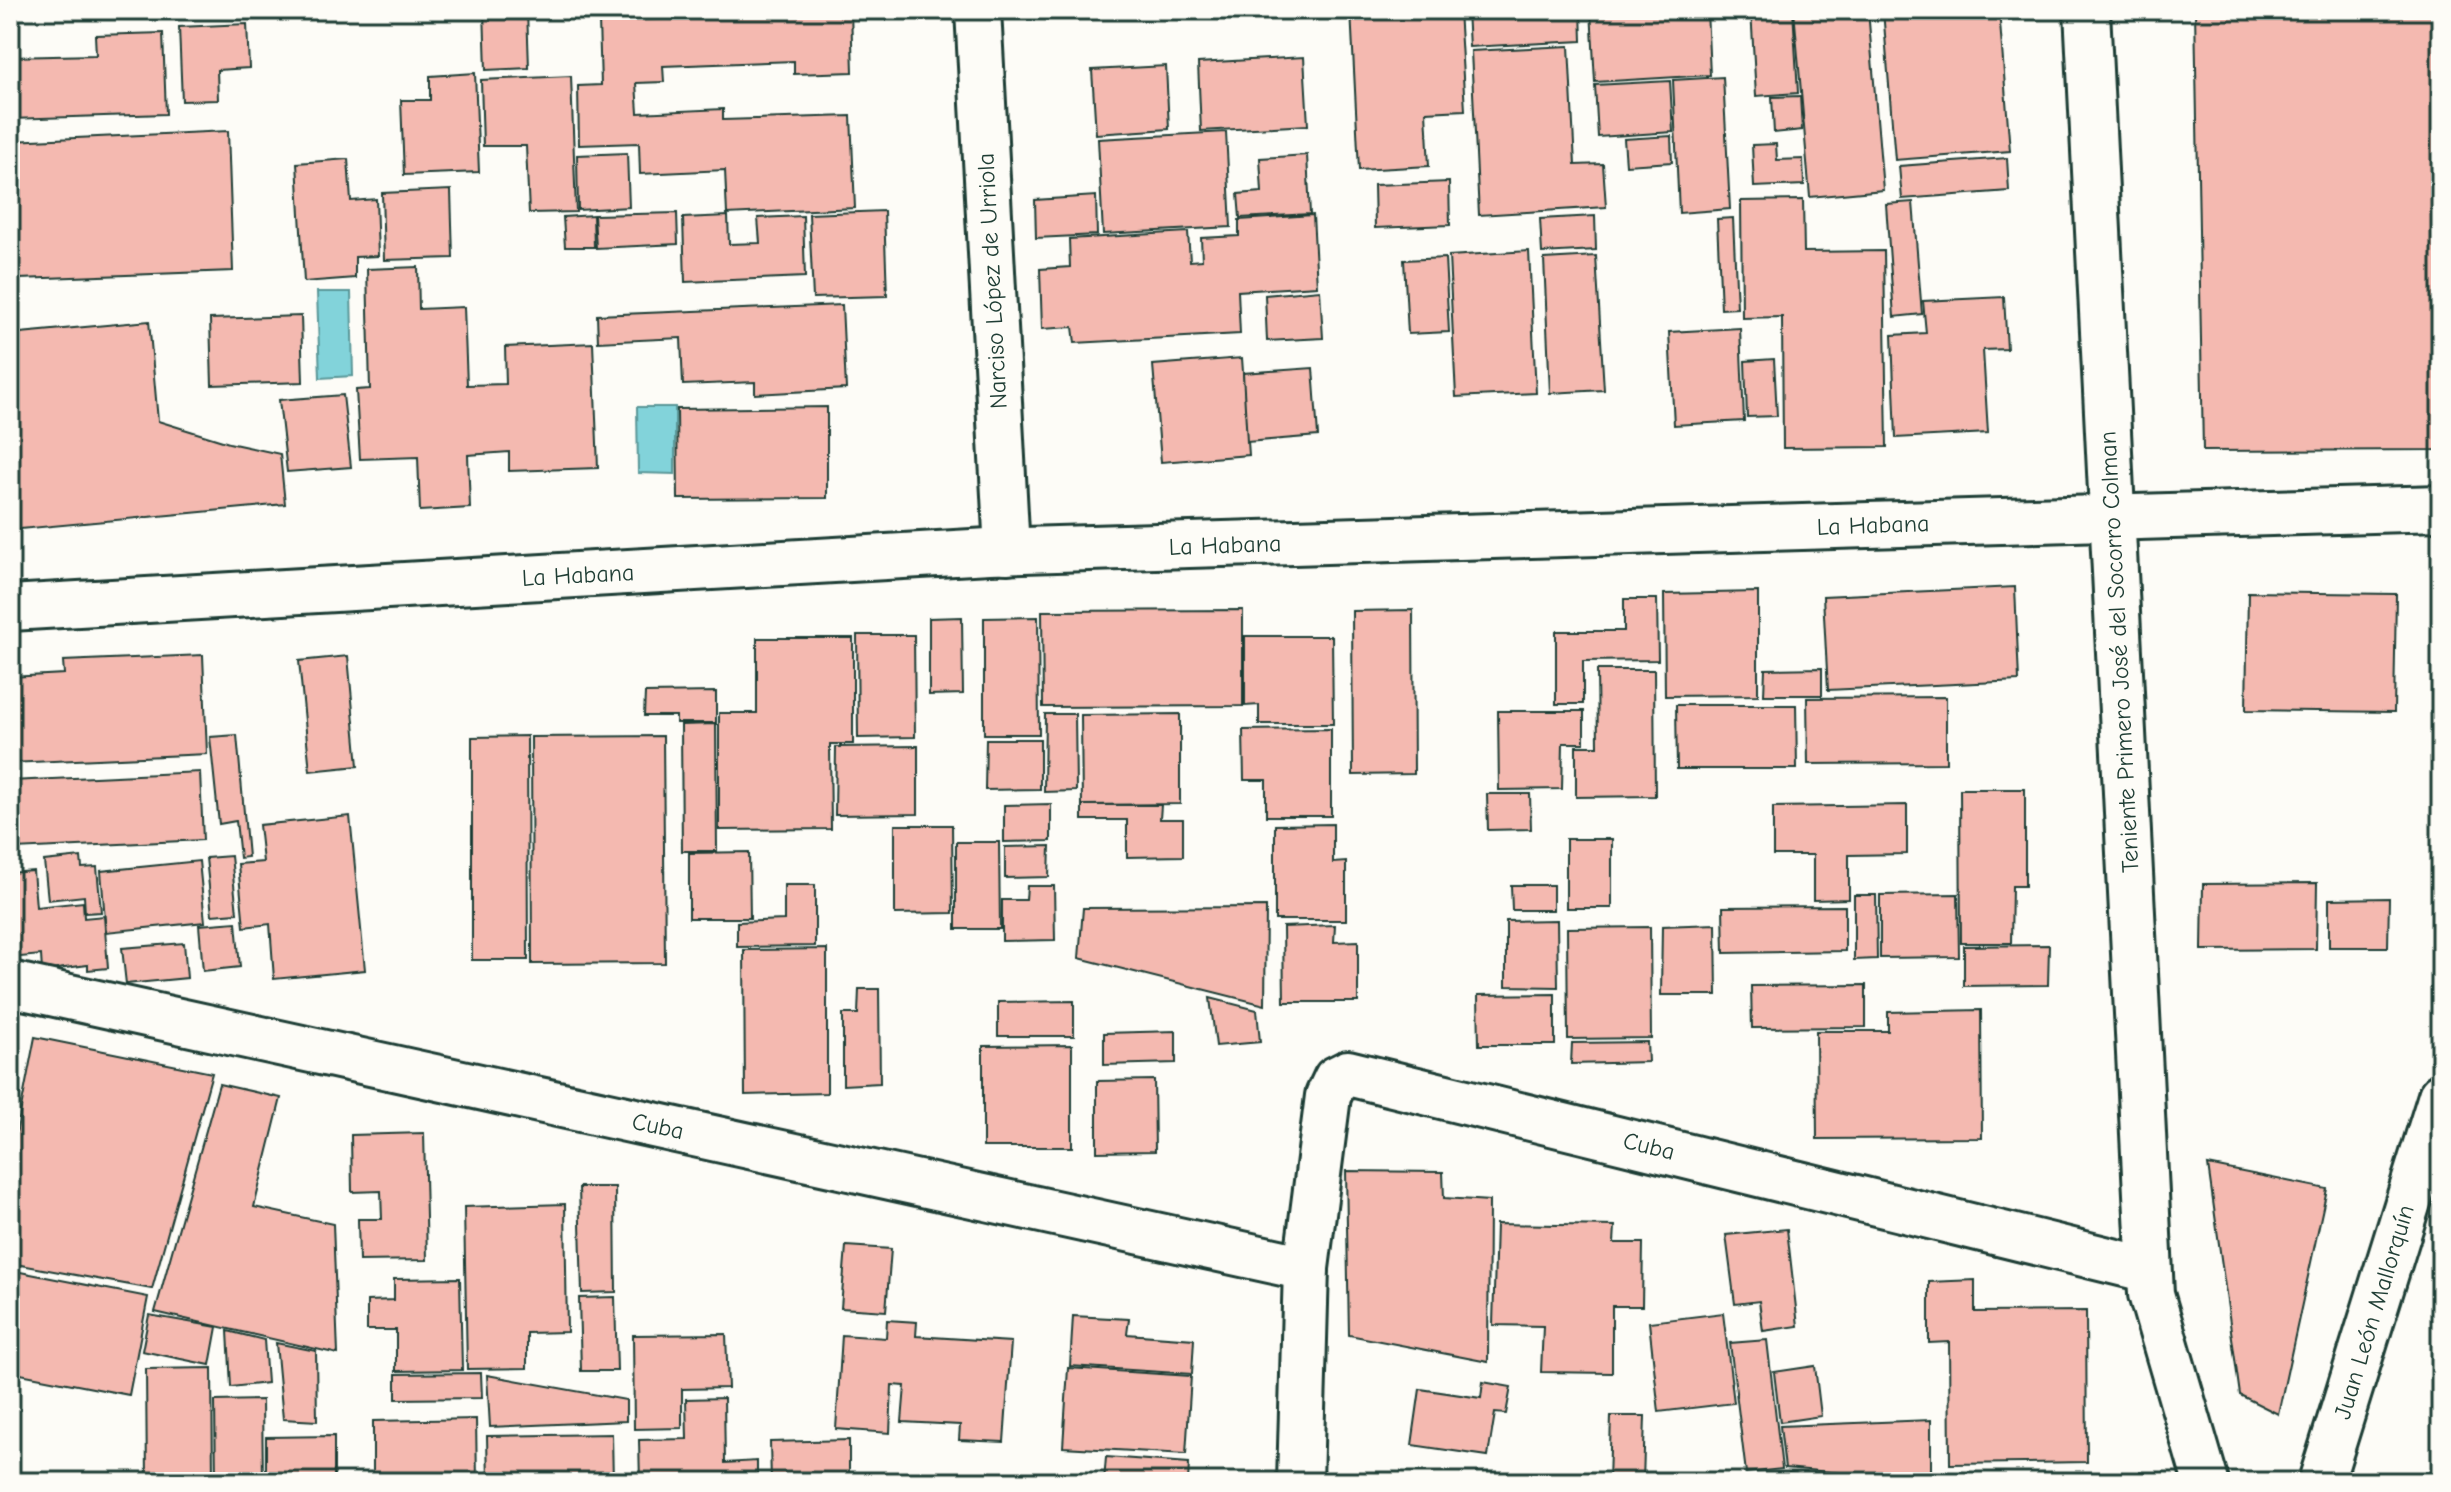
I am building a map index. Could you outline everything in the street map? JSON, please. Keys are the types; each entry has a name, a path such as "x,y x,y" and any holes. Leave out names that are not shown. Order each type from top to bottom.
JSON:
{"street":[{"name":"Narciso López de Urriola","path":"978,10 1007,551"},
{"name":"Teniente Primero José del Socorro Colman","path":"2087,10 2150,1282 2206,1482"},
{"name":"La Habana","path":"10,608 1007,551 2441,508"},
{"name":"Cuba","path":"10,984 1306,1268"},
{"name":"Cuba","path":"1300,1482 1306,1268 1328,1096 1336,1079 1348,1073 2150,1282"},
{"name":"Juan León Mallorquín","path":"2321,1482 2441,1096"}],"water":[{"path":"317,292 351,292 353,376 320,378"},
{"path":"637,407 675,407 675,474 638,473"}],"building":[{"path":"484,10 527,10 529,68 486,70"},
{"path":"661,10 851,11 853,72 794,74 794,61 663,66 664,82 636,83 638,113 723,109 723,120 851,116 855,208 727,214 725,170 640,174 639,143 579,145 578,86 601,85 599,21 662,19"},
{"path":"1351,10 1459,10 1465,110 1426,112 1429,166 1359,170"},
{"path":"1467,10 1581,10 1582,41 1469,47"},
{"path":"1591,10 1707,10 1710,75 1595,82"},
{"path":"1751,10 1793,10 1798,93 1756,96"},
{"path":"1794,10 1868,10 1883,190 1810,197"},
{"path":"1883,10 1999,10 2010,151 1895,160"},
{"path":"2195,10 2441,10 2441,450 2203,451"},
{"path":"247,24 249,68 217,70 218,100 182,101 179,27"},
{"path":"163,33 166,114 10,119 10,57 96,55 95,35"},
{"path":"1569,46 1575,165 1603,164 1606,207 1479,215 1471,51"},
{"path":"1304,57 1308,125 1201,131 1198,63"},
{"path":"1166,66 1169,129 1096,134 1092,70"},
{"path":"475,73 479,172 404,175 401,100 430,100 430,76"},
{"path":"571,76 576,212 529,213 526,146 483,146 481,80"},
{"path":"1723,77 1730,209 1679,213 1673,80"},
{"path":"1670,81 1673,132 1598,137 1595,85"},
{"path":"1800,96 1802,130 1774,133 1772,97"},
{"path":"228,131 233,271 19,279 19,286 10,287 10,172 14,172 11,141"},
{"path":"1226,132 1231,227 1103,234 1098,139"},
{"path":"1671,136 1672,162 1626,165 1624,139"},
{"path":"1776,144 1777,160 1803,159 1804,185 1754,187 1752,145"},
{"path":"627,153 629,207 578,210 577,155"},
{"path":"1307,155 1310,214 1240,218 1238,194 1262,192 1260,158"},
{"path":"2007,158 2009,191 1902,199 1899,166"},
{"path":"348,159 351,201 376,199 378,256 355,257 355,278 304,282 297,163"},
{"path":"1449,182 1450,225 1375,228 1374,185"},
{"path":"451,190 453,258 384,260 382,193"},
{"path":"1096,196 1097,235 1036,238 1035,200"},
{"path":"1803,200 1804,252 1884,251 1887,447 1783,448 1782,317 1742,318 1741,201"},
{"path":"1913,202 1922,314 1894,317 1886,204"},
{"path":"884,211 887,296 813,298 809,214"},
{"path":"677,213 678,244 596,248 594,215"},
{"path":"593,215 594,247 565,247 563,217"},
{"path":"1313,215 1317,286 1238,291 1240,334 1075,343 1073,327 1042,329 1040,269 1070,267 1069,239 1188,232 1190,261 1202,260 1201,238 1239,236 1239,220"},
{"path":"728,216 729,244 760,243 758,218 803,216 805,277 685,282 683,218"},
{"path":"1595,216 1596,250 1542,253 1540,219"},
{"path":"1733,218 1737,308 1721,309 1717,219"},
{"path":"1529,251 1536,393 1456,397 1449,256"},
{"path":"1596,256 1604,390 1550,393 1544,259"},
{"path":"1445,258 1449,332 1408,334 1404,260"},
{"path":"418,267 419,309 464,307 467,385 506,384 505,347 593,343 598,468 509,471 509,452 468,455 470,508 420,511 418,457 360,459 356,390 370,389 367,269"},
{"path":"1320,290 1323,338 1267,341 1265,295"},
{"path":"2004,297 2007,349 1983,350 1988,433 1896,438 1892,335 1926,333 1923,301"},
{"path":"842,305 846,389 755,394 755,382 683,385 681,338 598,342 597,315"},
{"path":"301,316 303,382 212,385 210,319"},
{"path":"149,321 158,421 229,443 280,454 285,504 10,530 10,334"},
{"path":"1740,328 1744,421 1674,425 1669,332"},
{"path":"1242,358 1249,455 1161,462 1153,365"},
{"path":"1774,359 1777,416 1747,417 1745,361"},
{"path":"1313,368 1318,436 1247,442 1243,373"},
{"path":"343,395 351,467 287,472 279,400"},
{"path":"827,407 827,498 678,499 677,409"},
{"path":"2015,587 2019,681 1828,690 1823,596"},
{"path":"1758,592 1758,695 1665,696 1664,594"},
{"path":"2248,592 2396,594 2394,712 2246,710"},
{"path":"1624,599 1657,599 1658,660 1583,661 1583,704 1556,704 1556,631 1624,631"},
{"path":"1243,610 1243,706 1043,707 1042,611"},
{"path":"1413,610 1414,774 1353,775 1352,611"},
{"path":"962,617 963,694 929,695 929,618"},
{"path":"1038,617 1039,734 984,734 984,618"},
{"path":"857,635 914,635 915,737 858,738"},
{"path":"1245,636 1332,636 1333,724 1259,724 1259,705 1245,706"},
{"path":"757,638 853,638 853,744 830,744 831,829 719,830 719,713 757,713"},
{"path":"203,655 207,754 10,763 10,677 64,674 63,661"},
{"path":"348,656 358,766 310,771 299,661"},
{"path":"1822,668 1822,695 1764,695 1765,669"},
{"path":"1597,670 1654,670 1655,796 1576,797 1576,746 1598,746"},
{"path":"716,692 716,723 676,723 676,716 644,716 645,693"},
{"path":"1946,697 1946,763 1808,764 1807,698"},
{"path":"1676,705 1796,705 1797,769 1677,769"},
{"path":"1498,711 1584,711 1584,743 1563,743 1562,789 1499,790"},
{"path":"1045,714 1075,714 1076,791 1044,792"},
{"path":"1180,714 1180,804 1082,805 1081,715"},
{"path":"716,724 717,851 682,851 681,725"},
{"path":"1331,729 1331,816 1266,816 1266,780 1244,780 1243,730"},
{"path":"237,735 248,857 240,858 236,821 219,824 210,737"},
{"path":"527,736 528,960 472,960 472,737"},
{"path":"663,736 665,963 532,964 531,737"},
{"path":"986,739 1040,739 1040,789 985,790"},
{"path":"918,746 918,814 835,815 836,747"},
{"path":"200,772 203,840 15,849 11,781"},
{"path":"1960,789 2025,789 2025,886 2012,886 2011,943 1961,943"},
{"path":"1487,794 1530,794 1531,829 1488,830"},
{"path":"1051,804 1051,841 1004,842 1004,805"},
{"path":"1082,805 1161,805 1160,819 1183,819 1183,856 1127,857 1127,820 1082,820"},
{"path":"1907,805 1907,854 1849,855 1849,899 1813,900 1813,855 1773,855 1773,807"},
{"path":"350,816 365,970 274,979 270,924 244,927 238,864 263,862 259,825"},
{"path":"1333,824 1333,863 1346,862 1346,920 1275,920 1275,825"},
{"path":"895,825 952,825 953,913 895,914"},
{"path":"1566,839 1612,839 1612,908 1566,908"},
{"path":"956,842 999,842 1000,929 956,929"},
{"path":"1050,846 1049,877 1005,878 1005,847"},
{"path":"749,852 750,918 689,918 689,853"},
{"path":"231,856 237,913 212,915 206,858"},
{"path":"81,857 82,868 97,867 101,912 85,913 84,896 48,900 44,861"},
{"path":"199,861 205,922 106,932 101,871"},
{"path":"33,871 36,907 83,902 84,918 104,916 108,968 88,970 88,965 42,971 41,955 10,958 10,873"},
{"path":"2317,883 2316,949 2202,950 2203,884"},
{"path":"784,885 815,885 815,946 737,947 737,922 784,920"},
{"path":"1511,885 1553,885 1553,910 1512,910"},
{"path":"1027,886 1054,886 1055,940 1002,941 1002,900 1026,900"},
{"path":"1958,894 1959,957 1880,958 1880,895"},
{"path":"1854,895 1876,895 1877,959 1854,960"},
{"path":"2389,898 2388,947 2329,947 2329,899"},
{"path":"1845,906 1845,951 1724,953 1723,907"},
{"path":"1266,907 1265,1005 1079,958 1083,908"},
{"path":"1557,920 1558,987 1506,986 1506,921"},
{"path":"236,922 240,967 203,971 199,925"},
{"path":"1716,924 1717,995 1661,995 1662,926"},
{"path":"1335,925 1334,942 1358,941 1358,1002 1284,1002 1283,927"},
{"path":"1650,927 1651,1038 1568,1039 1567,928"},
{"path":"184,943 187,978 126,984 122,948"},
{"path":"2049,945 2048,985 1964,986 1964,946"},
{"path":"827,949 827,1093 745,1095 744,950"},
{"path":"1866,985 1866,1027 1752,1028 1751,986"},
{"path":"859,989 879,989 880,1083 843,1085 843,1014 858,1014"},
{"path":"1555,994 1555,1045 1479,1045 1478,995"},
{"path":"1210,998 1257,1010 1260,1042 1216,1046"},
{"path":"1074,1001 1074,1036 998,1036 998,1002"},
{"path":"1981,1010 1982,1138 1817,1139 1816,1031 1888,1031 1888,1012"},
{"path":"1176,1031 1176,1063 1104,1065 1104,1033"},
{"path":"35,1037 212,1073 152,1289 10,1263 10,1165"},
{"path":"1647,1042 1648,1062 1571,1064 1572,1043"},
{"path":"1072,1045 1072,1147 983,1147 983,1046"},
{"path":"1154,1080 1155,1151 1097,1152 1097,1081"},
{"path":"219,1084 281,1098 254,1207 333,1224 338,1354 155,1312"},
{"path":"424,1133 427,1260 359,1261 358,1219 382,1219 381,1191 352,1192 351,1135"},
{"path":"2208,1165 2327,1189 2278,1414 2240,1395"},
{"path":"1346,1171 1443,1172 1444,1198 1489,1201 1488,1362 1349,1335"},
{"path":"579,1187 615,1187 616,1292 582,1293"},
{"path":"565,1204 567,1332 527,1333 527,1368 467,1369 464,1207"},
{"path":"1496,1224 1615,1226 1614,1243 1643,1243 1642,1306 1612,1306 1612,1373 1541,1372 1543,1326 1493,1325"},
{"path":"1787,1229 1798,1326 1763,1331 1759,1301 1735,1304 1726,1235"},
{"path":"846,1246 891,1249 886,1311 841,1308"},
{"path":"10,1270 148,1297 129,1395 10,1372"},
{"path":"460,1278 462,1370 396,1371 396,1330 367,1330 367,1301 394,1300 394,1279"},
{"path":"1975,1280 1975,1312 2086,1311 2087,1462 1950,1464 1949,1342 1929,1343 1929,1282"},
{"path":"615,1297 617,1371 581,1371 579,1298"},
{"path":"1723,1313 1734,1403 1659,1412 1649,1322"},
{"path":"149,1315 217,1327 210,1365 142,1351"},
{"path":"1073,1316 1129,1319 1127,1334 1194,1339 1192,1374 1070,1366"},
{"path":"887,1320 917,1322 916,1336 1011,1342 1004,1442 959,1440 960,1425 902,1422 905,1386 892,1385 890,1433 836,1429 842,1335 886,1338"},
{"path":"228,1331 264,1340 267,1383 231,1387"},
{"path":"726,1334 728,1388 682,1389 682,1428 634,1429 633,1335"},
{"path":"1767,1340 1782,1469 1746,1473 1730,1343"},
{"path":"276,1343 316,1351 317,1421 283,1419"},
{"path":"1815,1366 1821,1416 1780,1422 1774,1372"},
{"path":"212,1368 213,1482 147,1482 146,1369"},
{"path":"1068,1368 1191,1376 1186,1454 1063,1447"},
{"path":"481,1373 482,1398 396,1399 396,1374"},
{"path":"487,1375 626,1400 626,1421 490,1427"},
{"path":"1483,1382 1511,1387 1506,1414 1495,1413 1488,1456 1412,1445 1420,1389 1481,1398"},
{"path":"724,1398 725,1463 757,1461 757,1482 640,1482 639,1440 687,1439 686,1399"},
{"path":"262,1400 263,1482 216,1482 215,1401"},
{"path":"1611,1416 1645,1416 1643,1482 1609,1482"},
{"path":"476,1419 477,1482 373,1482 373,1421"},
{"path":"1931,1420 1931,1481 1785,1468 1780,1426"},
{"path":"612,1434 613,1482 488,1482 487,1436"},
{"path":"334,1436 334,1482 266,1482 266,1437"},
{"path":"849,1440 849,1482 771,1482 770,1442"},
{"path":"1106,1457 1189,1463 1188,1482 1104,1482"},
{"path":"1789,1473 1848,1482 1787,1482"},
{"path":"1364,1476 1408,1482 1363,1482"}]}
